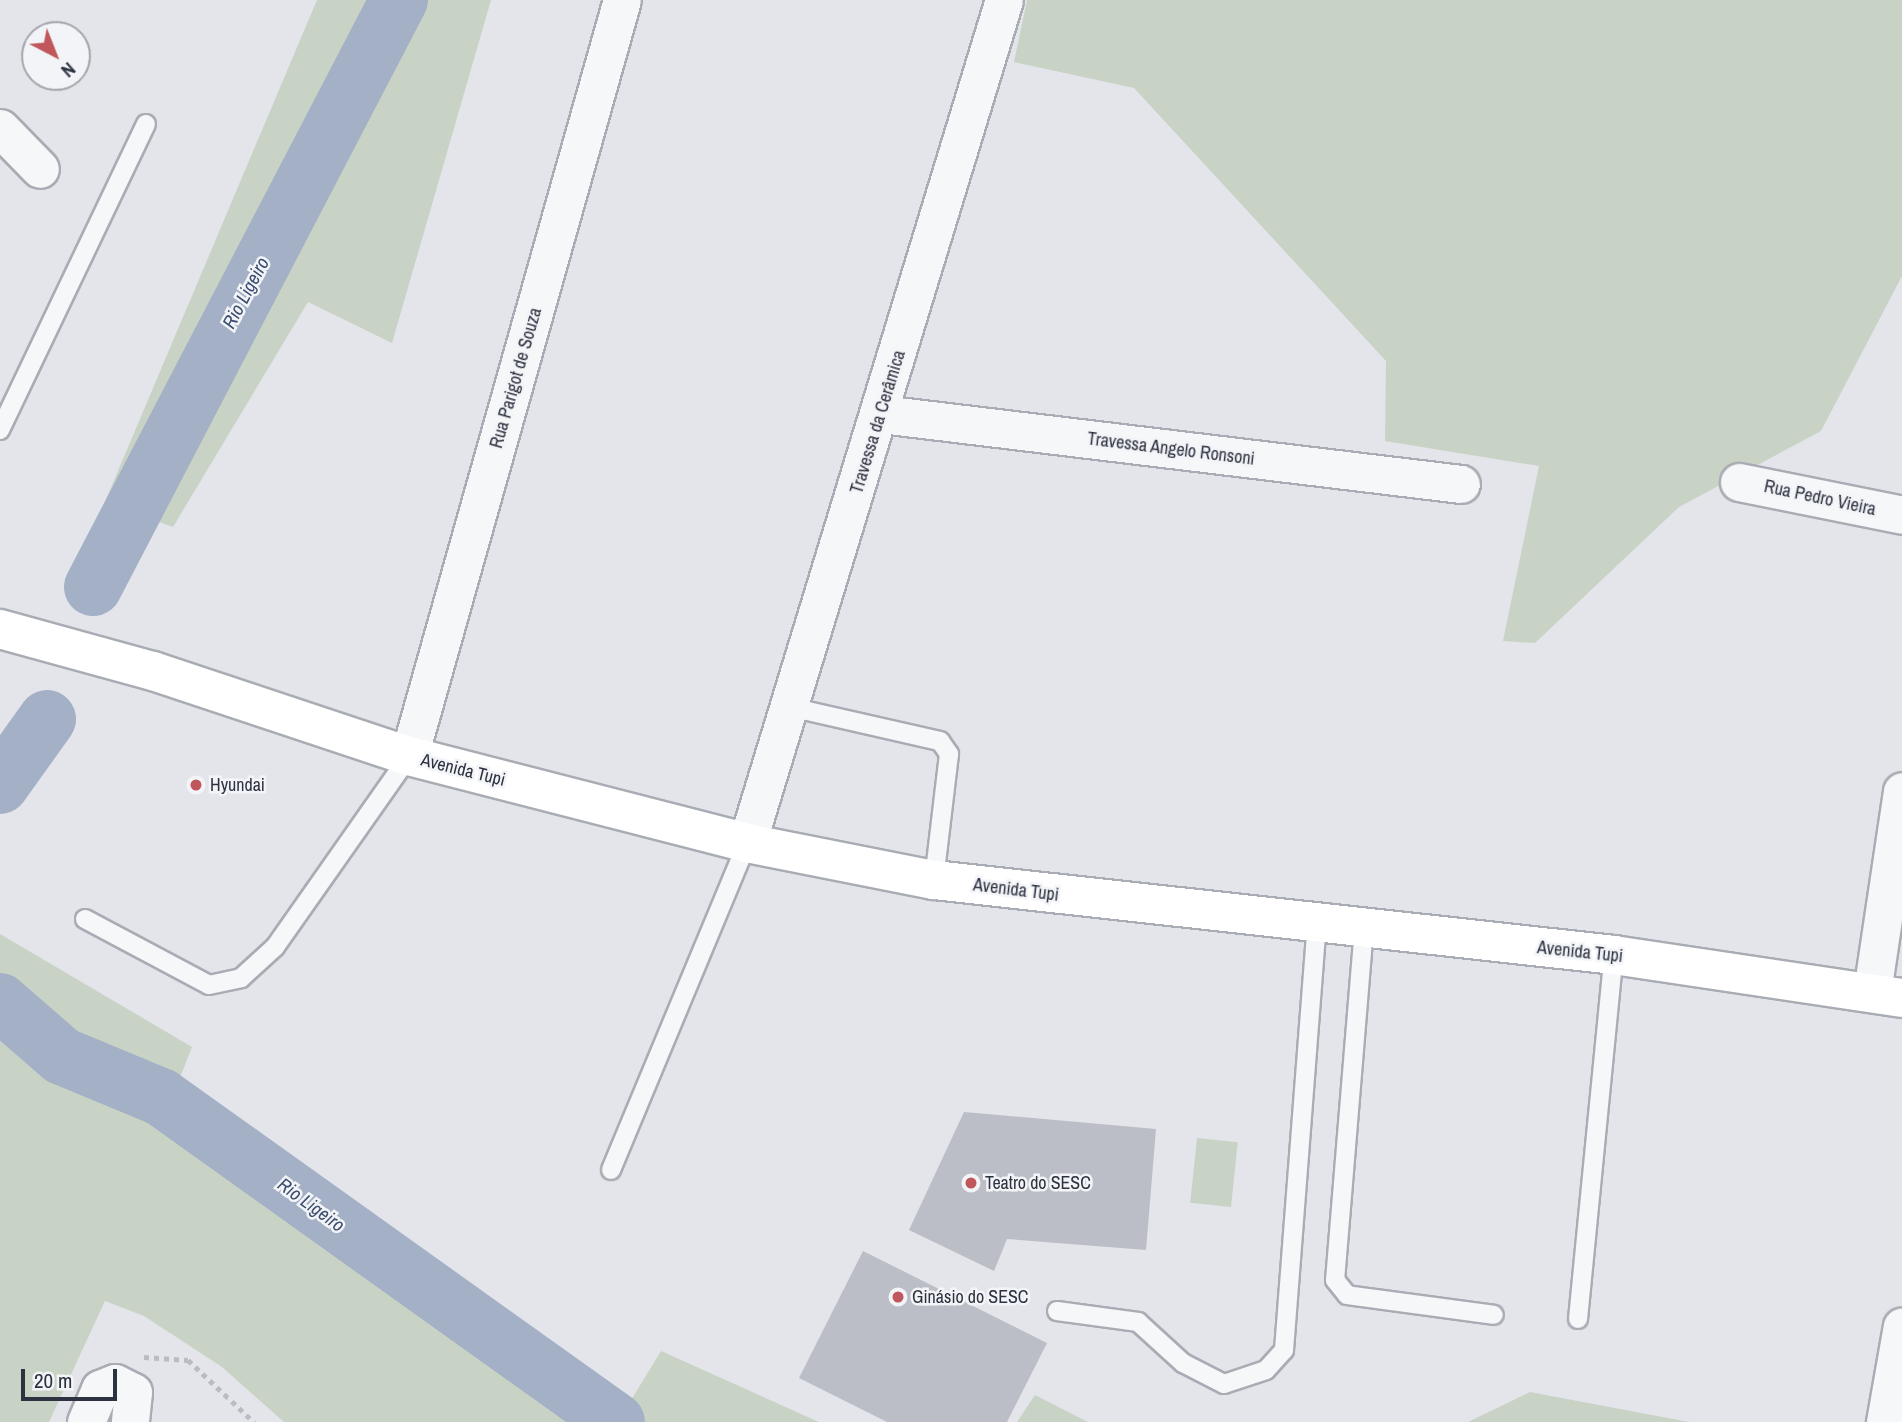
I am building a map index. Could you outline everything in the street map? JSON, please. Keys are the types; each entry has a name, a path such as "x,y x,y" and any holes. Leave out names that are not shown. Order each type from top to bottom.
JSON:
{"main road":[{"name":"Avenida Tupi","path":"0,601 153,671"},
{"name":"Avenida Tupi","path":"0,629 153,671 409,756 747,843 934,880 1317,925 1614,955 1887,995"}],"street":[{"name":"Rua Parigot de Souza","path":"409,756 622,0"},
{"name":"Travessa da Cerâmica","path":"747,843 880,414 1004,0"},
{"path":"0,128 40,169"},
{"name":"Travessa Angelo Ronsoni","path":"880,414 1461,484"},
{"name":"Rua Pedro Vieira","path":"1739,482 1902,515"},
{"path":"1887,995 1902,791"},
{"path":"1885,1419 1902,1326"},
{"path":"86,1422 100,1390 115,1383 133,1392 130,1422"}],"lane":[{"path":"0,430 146,124"},
{"path":"790,707 940,741 949,754 934,880"},
{"path":"85,919 209,985 241,978 275,947 409,756"},
{"path":"611,1170 747,843"},
{"path":"1057,1311 1138,1321 1183,1363 1224,1384 1266,1370 1284,1350 1317,925"},
{"path":"1364,928 1335,1280 1347,1295 1494,1315"},
{"path":"1578,1319 1614,955"}],"path":[{"path":"133,1359 168,1354 188,1360 254,1422"}],"shaded area":[{"path":"317,0 491,0 392,343 308,302 173,527 153,520 118,595 74,575"},
{"path":"1027,0 1902,0 1902,276 1821,431 1679,507 1535,643 1503,641 1539,466 1385,441 1386,361 1134,88 1014,62"},
{"path":"0,934 192,1047 174,1093 625,1410 661,1351 819,1422 284,1422 222,1367 144,1316 105,1301 49,1422 0,1422"},
{"path":"1197,1138 1238,1142 1231,1207 1190,1203"},
{"path":"1530,1392 1689,1422 1468,1422"},
{"path":"1035,1395 1088,1422 1017,1422"}],"building":[{"path":"964,1112 1156,1129 1146,1250 1007,1239 994,1271 909,1230"},
{"name":"Ginásio do SESC","path":"863,1251 1047,1343 1007,1422 887,1422 799,1378"}],"waterway":[{"name":"Rio Ligeiro","path":"93,587 399,0"},
{"name":"Rio Ligeiro","path":"0,785 47,719"},
{"name":"Rio Ligeiro","path":"0,1002 62,1056 161,1097 616,1422"}],"place":[{"name":"Hyundai","path":"196,785"},
{"name":"Teatro do SESC","path":"971,1183"},
{"name":"Ginásio do SESC","path":"898,1297"}]}
